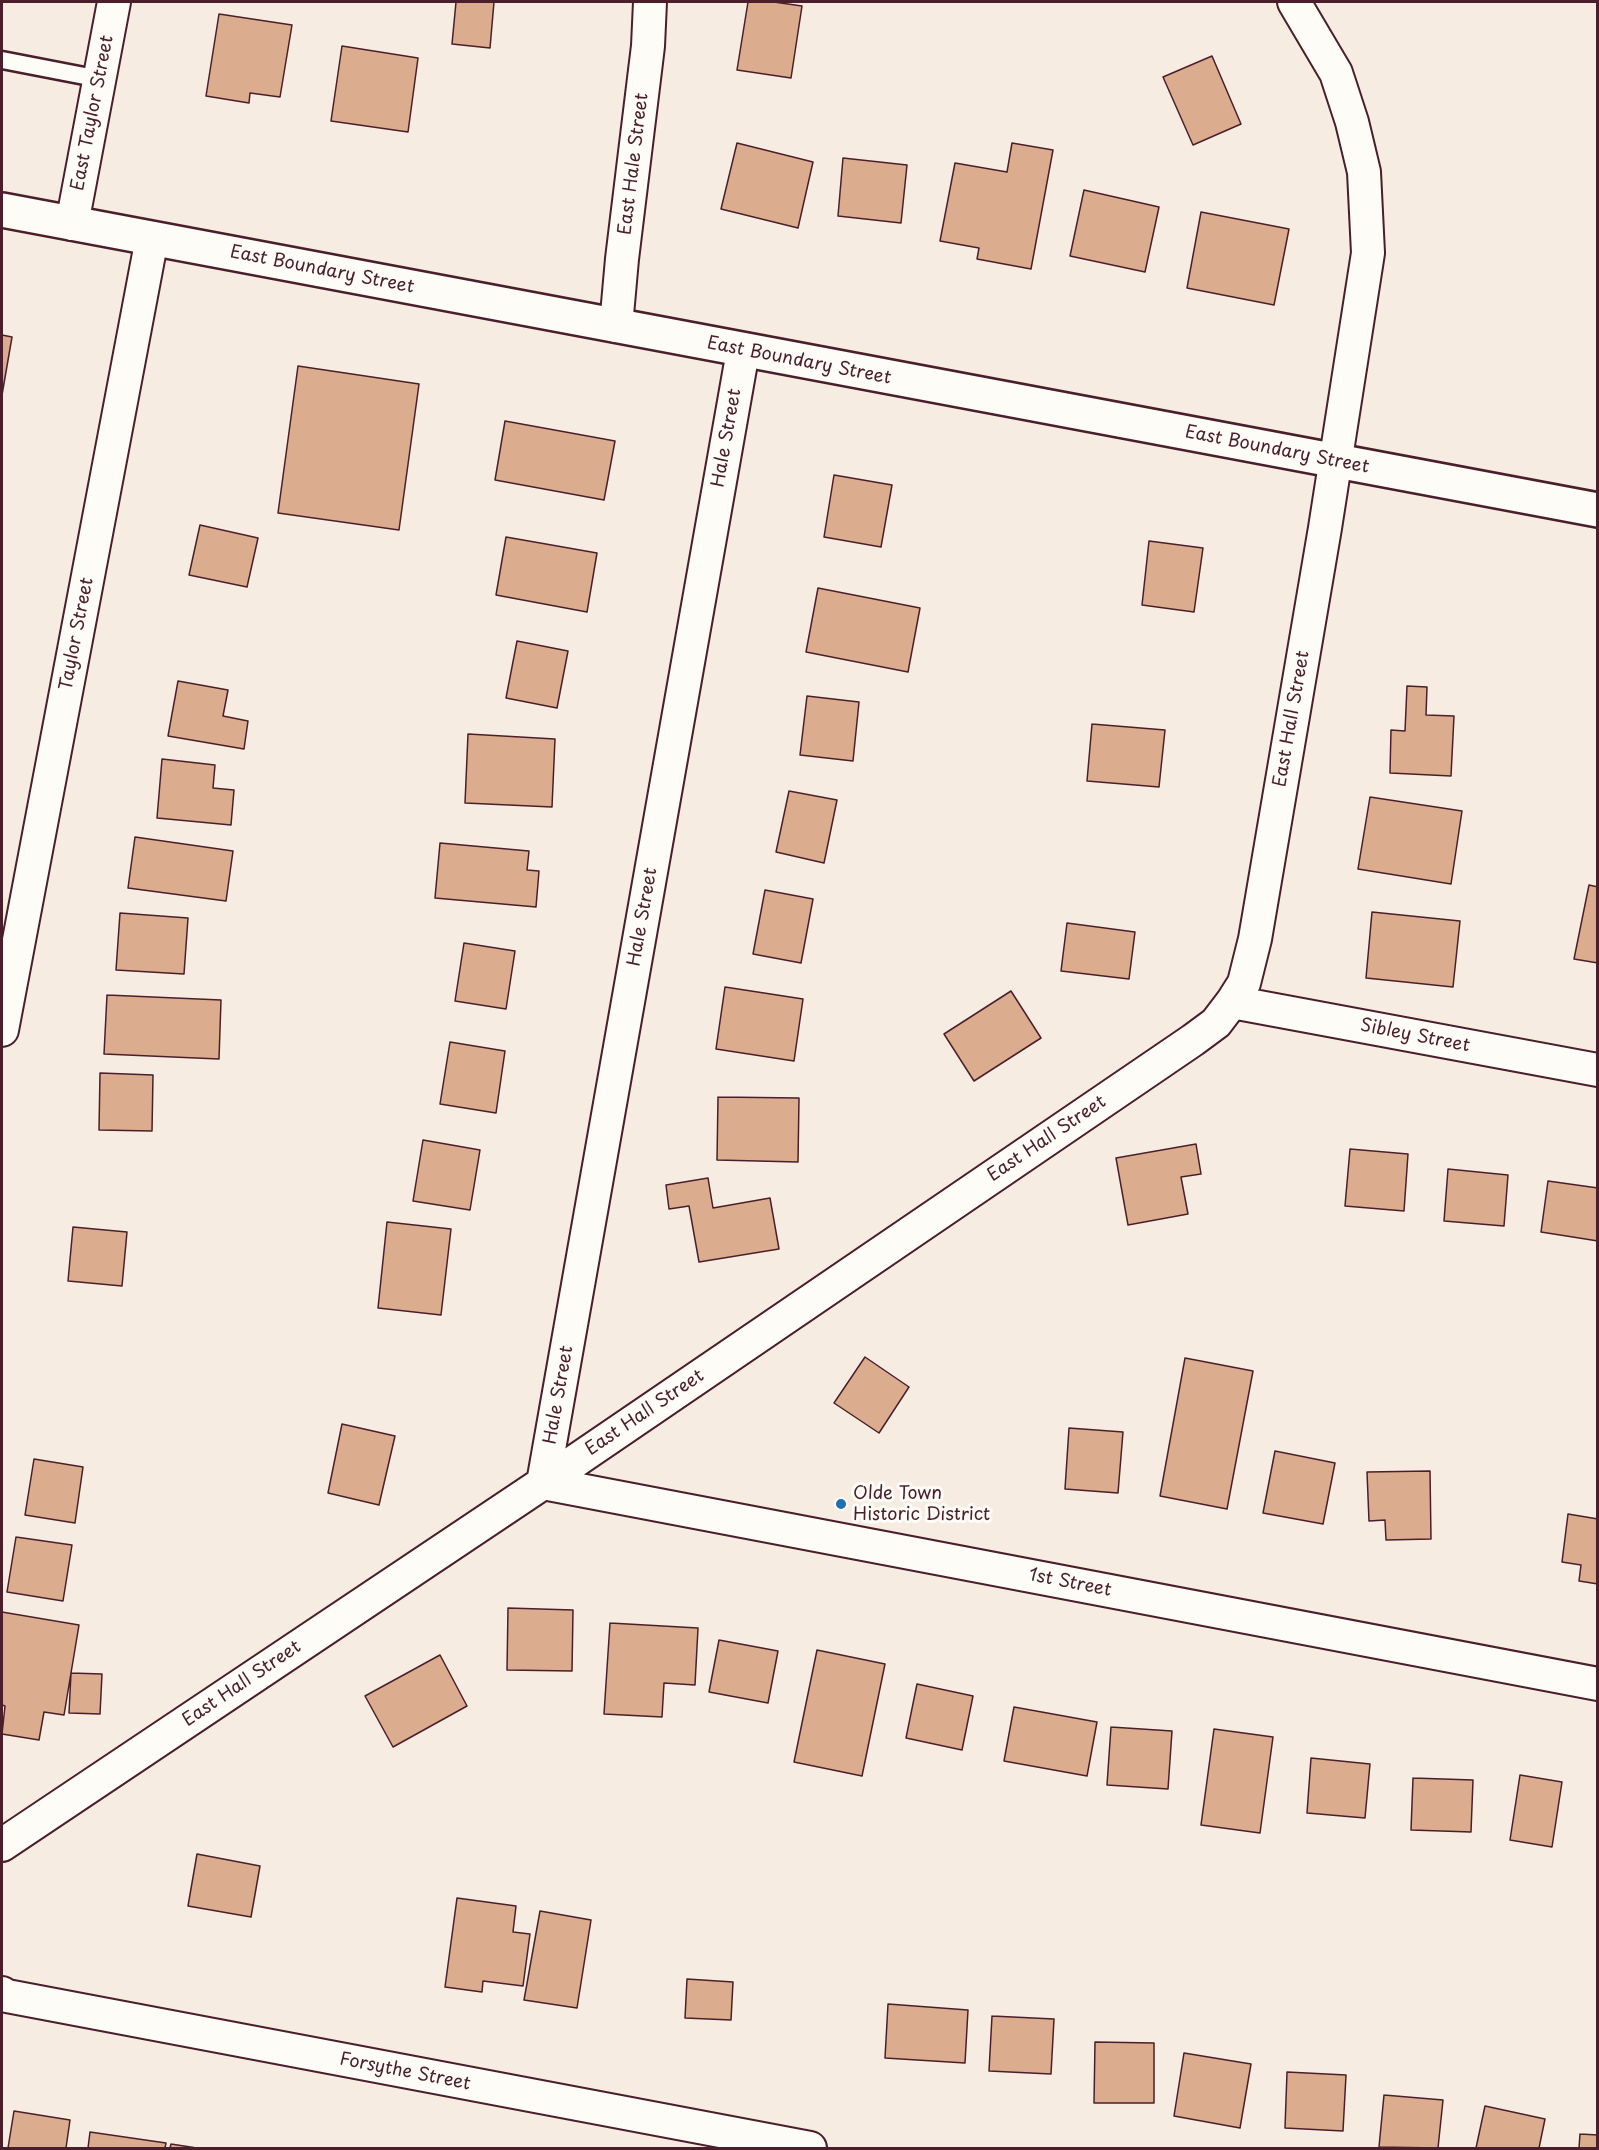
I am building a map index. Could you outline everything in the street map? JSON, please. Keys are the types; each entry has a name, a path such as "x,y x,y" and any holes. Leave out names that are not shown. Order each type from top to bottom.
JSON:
{"main road":[{"name":"East Boundary Street","path":"2,210 1598,510"}],"street":[{"name":"East Taylor Street","path":"72,224 114,2"},
{"name":"East Hale Street","path":"616,326 648,46 650,2"},
{"name":"East Hall Street","path":"2,1845 543,1483 1194,1040 1216,1023 1232,1002 1244,983 1255,939 1368,253 1364,172 1352,122 1336,74 1294,2"},
{"name":"Taylor Street","path":"2,1030 152,238"},
{"name":"Hale Street","path":"543,1483 743,351"},
{"name":"Sibley Street","path":"1232,1002 1598,1070"},
{"name":"1st Street","path":"543,1483 1598,1684"},
{"name":"Forsythe Street","path":"2,1993 810,2148"}],"lane":[{"path":"2,60 100,79"}],"building":[{"path":"456,2 494,2 490,48 452,44"},
{"path":"748,2 774,2 802,6 791,78 737,70"},
{"path":"219,14 292,25 280,97 250,93 249,103 206,96"},
{"path":"342,46 418,58 408,132 331,121"},
{"path":"1212,56 1241,124 1193,145 1163,77"},
{"path":"737,143 813,162 798,228 721,209"},
{"path":"1012,143 1053,150 1031,269 977,259 979,248 940,241 955,163 1007,172"},
{"path":"843,158 907,165 901,223 838,216"},
{"path":"1084,190 1159,207 1145,272 1070,256"},
{"path":"1201,212 1289,229 1274,305 1187,288"},
{"path":"2,335 12,337 2,395"},
{"path":"298,366 419,384 399,530 278,513"},
{"path":"505,421 615,441 604,500 495,480"},
{"path":"834,475 892,485 881,547 824,537"},
{"path":"200,525 258,538 247,587 189,575"},
{"path":"506,537 597,553 587,612 496,595"},
{"path":"1149,541 1203,548 1194,612 1142,605"},
{"path":"818,588 920,608 908,672 806,652"},
{"path":"517,641 568,651 557,708 506,698"},
{"path":"178,681 228,690 223,716 248,721 244,749 168,736"},
{"path":"1407,686 1427,687 1426,715 1454,716 1451,776 1390,773 1391,730 1405,731"},
{"path":"807,696 859,702 853,761 800,755"},
{"path":"1092,724 1165,730 1159,787 1087,781"},
{"path":"468,734 555,739 552,807 465,803"},
{"path":"162,759 215,765 213,788 234,790 231,825 157,818"},
{"path":"789,791 837,800 824,863 776,852"},
{"path":"1370,797 1462,811 1451,884 1358,869"},
{"path":"135,837 233,851 226,901 128,888"},
{"path":"440,843 529,851 527,870 539,871 536,907 435,898"},
{"path":"1589,885 1598,887 1598,963 1574,959"},
{"path":"765,890 813,899 801,963 753,954"},
{"path":"1372,912 1460,921 1453,987 1366,978"},
{"path":"120,913 188,918 184,974 116,970"},
{"path":"1067,923 1135,932 1129,979 1061,971"},
{"path":"464,943 515,951 506,1009 455,1001"},
{"path":"725,987 803,999 794,1061 716,1049"},
{"path":"1011,991 1041,1038 974,1081 944,1034"},
{"path":"107,995 221,1000 219,1059 104,1054"},
{"path":"450,1042 505,1051 496,1113 440,1104"},
{"path":"100,1073 153,1075 152,1131 99,1130"},
{"path":"718,1097 799,1098 798,1162 717,1160"},
{"path":"423,1140 480,1150 470,1210 413,1201"},
{"path":"1196,1144 1201,1174 1181,1177 1188,1214 1128,1225 1116,1158"},
{"path":"1350,1149 1408,1154 1404,1211 1345,1206"},
{"path":"1448,1169 1508,1175 1504,1226 1444,1221"},
{"path":"708,1178 713,1208 770,1198 779,1249 699,1262 689,1206 669,1209 666,1185"},
{"path":"1548,1181 1598,1188 1598,1241 1541,1232"},
{"path":"387,1222 451,1229 441,1315 378,1308"},
{"path":"73,1227 127,1232 122,1286 68,1281"},
{"path":"865,1357 909,1387 879,1433 834,1403"},
{"path":"1185,1358 1253,1371 1227,1509 1160,1496"},
{"path":"342,1424 395,1436 379,1505 328,1493"},
{"path":"1069,1428 1123,1432 1118,1493 1065,1489"},
{"path":"1275,1451 1335,1463 1323,1524 1263,1513"},
{"path":"34,1459 83,1467 75,1523 25,1515"},
{"path":"1430,1471 1431,1539 1386,1540 1385,1520 1369,1521 1367,1472"},
{"path":"1568,1514 1598,1519 1598,1584 1579,1581 1581,1565 1562,1562"},
{"path":"16,1537 72,1545 63,1601 7,1592"},
{"path":"508,1608 573,1610 572,1671 507,1670"},
{"path":"2,1612 79,1625 64,1715 44,1712 39,1740 2,1734 5,1706 2,1705"},
{"path":"610,1623 698,1628 695,1685 664,1683 662,1717 604,1714"},
{"path":"719,1640 778,1651 768,1703 709,1692"},
{"path":"817,1650 885,1664 862,1776 794,1762"},
{"path":"440,1655 467,1706 393,1747 365,1696"},
{"path":"71,1673 102,1674 100,1714 69,1713"},
{"path":"917,1684 973,1696 962,1750 906,1738"},
{"path":"1014,1707 1097,1722 1087,1776 1004,1761"},
{"path":"1111,1727 1172,1731 1168,1789 1107,1785"},
{"path":"1214,1729 1273,1737 1260,1833 1201,1825"},
{"path":"1311,1758 1370,1764 1365,1818 1307,1813"},
{"path":"1520,1775 1562,1782 1552,1847 1510,1840"},
{"path":"1413,1778 1473,1780 1471,1832 1411,1830"},
{"path":"197,1854 260,1866 251,1917 188,1906"},
{"path":"457,1898 516,1906 513,1932 530,1934 523,1986 483,1981 482,1992 445,1987"},
{"path":"540,1911 591,1920 577,2008 524,2000"},
{"path":"687,1979 733,1982 731,2020 685,2018"},
{"path":"888,2004 968,2010 965,2063 885,2058"},
{"path":"992,2016 1054,2019 1051,2074 989,2071"},
{"path":"1095,2042 1154,2043 1154,2103 1094,2103"},
{"path":"1184,2053 1251,2064 1240,2128 1174,2116"},
{"path":"1287,2072 1346,2075 1343,2131 1285,2128"},
{"path":"1384,2095 1443,2100 1438,2148 1379,2147"},
{"path":"1485,2106 1545,2119 1539,2148 1476,2148"},
{"path":"14,2111 70,2120 66,2148 8,2148"},
{"path":"90,2132 166,2143 165,2148 88,2148"},
{"path":"1580,2134 1598,2135 1598,2148 1579,2148"},
{"path":"171,2144 197,2148 170,2148"}],"place":[{"name":"Olde Town Historic District","path":"841,1504"}]}
